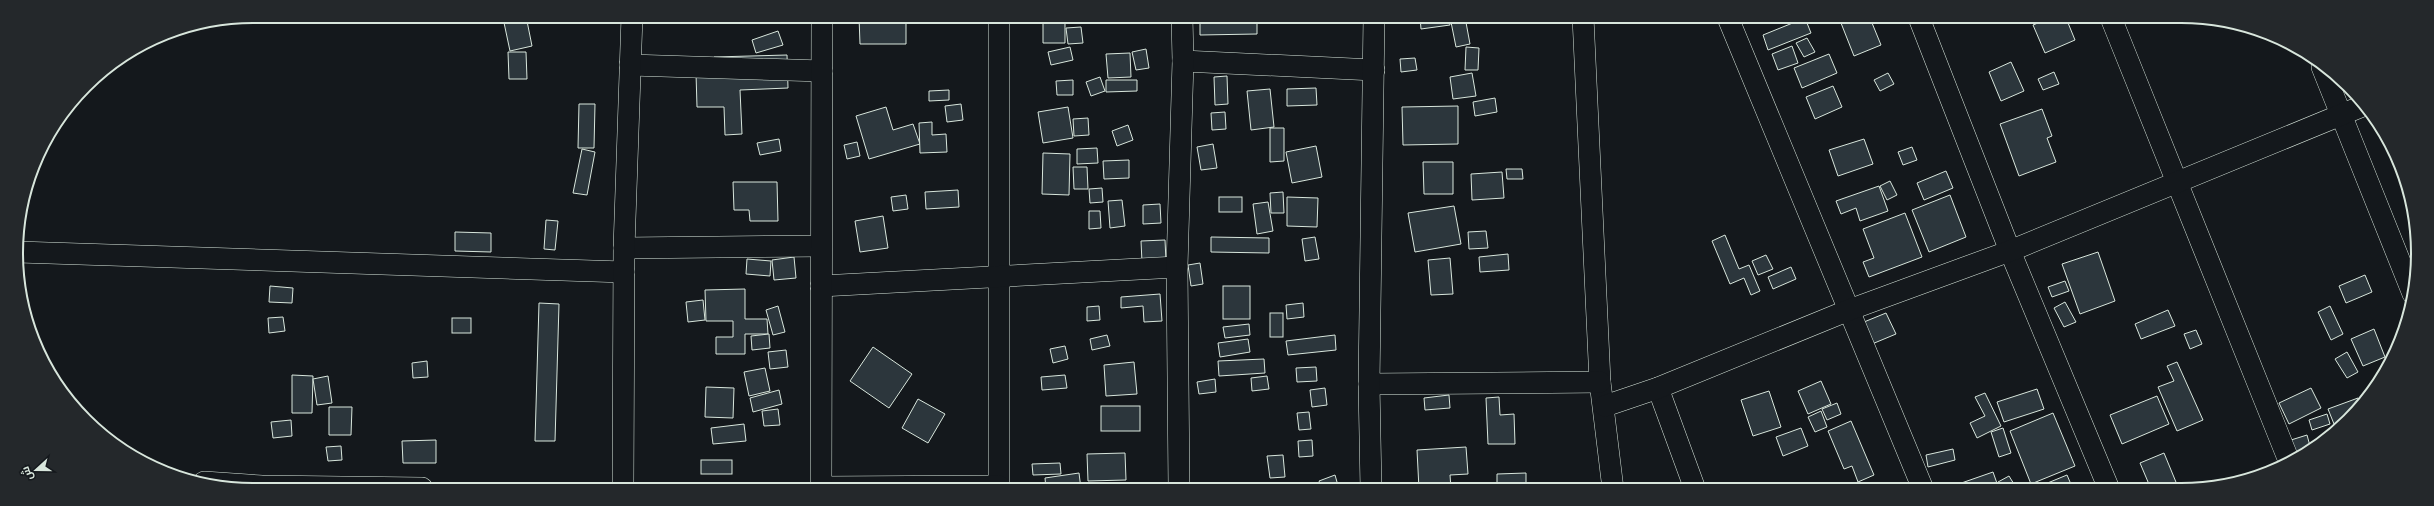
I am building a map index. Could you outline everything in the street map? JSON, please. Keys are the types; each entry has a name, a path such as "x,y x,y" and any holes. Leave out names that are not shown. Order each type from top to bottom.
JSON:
{"street":[{"path":"624,483 624,248 632,23"},
{"path":"821,483 822,23"},
{"path":"999,23 999,483"},
{"path":"1179,483 1178,267 1183,61 1182,23"},
{"path":"1371,483 1369,384 1374,23"},
{"path":"1582,23 1600,382 1605,406 1612,483"},
{"path":"1730,23 1921,483"},
{"path":"1921,23 2010,251 2107,483"},
{"path":"2113,23 2287,457"},
{"path":"1183,61 1374,70"},
{"path":"630,65 822,71"},
{"path":"2325,74 2409,284"},
{"path":"1605,406 1658,388 1850,310 2010,251 2359,108"},
{"path":"624,248 821,246"},
{"path":"23,252 624,272"},
{"path":"822,286 1178,267"},
{"path":"1369,384 1600,382"},
{"path":"1658,388 1693,483"}],"building":[{"path":"504,23 527,23 532,46 510,51"},
{"path":"859,23 906,23 906,44 860,44"},
{"path":"1043,23 1065,23 1065,43 1043,43"},
{"path":"1200,23 1257,23 1257,34 1200,35"},
{"path":"1420,23 1450,23 1450,25 1421,29"},
{"path":"1451,23 1466,23 1470,44 1456,47"},
{"path":"1793,23 1807,23 1811,33 1768,50 1763,35"},
{"path":"1841,23 1872,23 1881,45 1854,56"},
{"path":"2038,23 2068,23 2075,40 2045,53 2033,25"},
{"path":"1081,27 1083,43 1068,44 1066,28"},
{"path":"778,31 783,45 756,53 752,40"},
{"path":"1807,38 1815,52 1804,57 1796,43"},
{"path":"1792,46 1798,63 1778,70 1772,54"},
{"path":"1070,47 1073,60 1051,65 1048,52"},
{"path":"1466,47 1479,48 1478,70 1465,70"},
{"path":"1146,49 1149,68 1136,70 1132,52"},
{"path":"508,52 526,52 527,79 509,79"},
{"path":"1130,53 1131,77 1108,78 1106,54"},
{"path":"1829,54 1837,73 1802,88 1794,68"},
{"path":"787,55 788,88 740,90 742,134 725,135 724,107 697,107 696,73 714,73 714,57"},
{"path":"1415,58 1417,70 1401,72 1400,59"},
{"path":"2011,62 2024,91 2001,101 1989,72"},
{"path":"2054,72 2059,84 2043,90 2038,79"},
{"path":"1472,73 1476,96 1453,99 1450,77"},
{"path":"1888,73 1894,84 1880,91 1874,80"},
{"path":"1227,76 1228,104 1215,105 1214,77"},
{"path":"1100,77 1105,91 1091,96 1086,82"},
{"path":"1073,80 1073,95 1057,95 1056,81"},
{"path":"1106,80 1137,80 1137,91 1106,92"},
{"path":"1833,86 1842,107 1815,119 1806,97"},
{"path":"1316,88 1317,105 1287,106 1287,89"},
{"path":"1270,89 1274,127 1251,130 1247,91"},
{"path":"949,90 949,100 929,101 929,91"},
{"path":"1495,98 1497,112 1475,116 1473,102"},
{"path":"579,104 595,104 594,148 578,148"},
{"path":"961,104 963,120 947,122 945,106"},
{"path":"1458,106 1458,144 1403,145 1402,107"},
{"path":"886,107 893,130 913,124 920,144 869,159 856,116"},
{"path":"1068,107 1073,138 1043,143 1038,112"},
{"path":"2042,109 2052,136 2047,138 2056,162 2019,176 2000,124"},
{"path":"1225,112 1226,129 1212,130 1211,113"},
{"path":"1088,118 1089,135 1074,136 1073,119"},
{"path":"932,122 932,135 946,134 947,152 920,153 919,123"},
{"path":"1128,125 1133,140 1117,146 1112,131"},
{"path":"1270,128 1284,128 1284,161 1270,162"},
{"path":"779,139 781,151 760,155 757,143"},
{"path":"1864,139 1873,164 1838,176 1829,150"},
{"path":"857,142 860,156 847,159 844,145"},
{"path":"1213,144 1217,168 1201,170 1197,147"},
{"path":"1316,146 1322,177 1292,183 1286,152"},
{"path":"1912,147 1917,160 1903,165 1898,152"},
{"path":"1097,148 1098,163 1077,164 1077,149"},
{"path":"582,149 595,152 587,195 573,193"},
{"path":"1043,153 1070,154 1069,195 1042,194"},
{"path":"1129,160 1129,178 1104,179 1103,161"},
{"path":"1423,162 1453,162 1453,194 1424,194"},
{"path":"1073,167 1087,167 1088,189 1074,189"},
{"path":"1506,169 1522,169 1523,179 1507,179"},
{"path":"1946,171 1953,188 1924,200 1917,183"},
{"path":"1502,172 1504,198 1472,200 1471,174"},
{"path":"1890,181 1897,195 1887,200 1880,186"},
{"path":"733,182 777,182 778,221 750,221 749,210 734,210"},
{"path":"1879,186 1888,211 1860,221 1856,208 1841,214 1836,201"},
{"path":"1102,188 1103,202 1090,203 1089,189"},
{"path":"958,190 959,207 926,209 925,192"},
{"path":"1283,192 1284,213 1271,213 1270,193"},
{"path":"906,195 908,209 893,211 891,197"},
{"path":"1950,195 1966,237 1929,252 1912,210"},
{"path":"1219,197 1242,197 1242,212 1219,212"},
{"path":"1287,197 1318,198 1317,227 1287,226"},
{"path":"1122,200 1125,226 1110,228 1108,201"},
{"path":"1268,202 1273,231 1257,234 1253,204"},
{"path":"1160,204 1161,223 1143,224 1143,205"},
{"path":"1454,206 1461,244 1415,252 1408,213"},
{"path":"1089,211 1100,211 1101,228 1089,229"},
{"path":"1905,213 1922,257 1869,277 1863,262 1874,258 1863,229"},
{"path":"883,216 888,248 860,252 855,221"},
{"path":"546,220 558,221 555,250 544,249"},
{"path":"1486,231 1488,248 1469,249 1468,232"},
{"path":"455,232 491,233 491,252 455,251"},
{"path":"1725,235 1739,269 1749,265 1760,291 1751,295 1744,278 1730,284 1712,241"},
{"path":"1211,237 1269,238 1269,253 1211,252"},
{"path":"1315,237 1319,259 1305,261 1302,239"},
{"path":"1165,240 1166,261 1142,262 1141,241"},
{"path":"2098,252 2115,301 2080,314 2062,264"},
{"path":"1508,254 1509,270 1480,272 1479,257"},
{"path":"1766,255 1773,269 1758,275 1752,261"},
{"path":"794,257 796,278 774,280 772,260"},
{"path":"1450,258 1453,294 1431,295 1428,260"},
{"path":"747,259 771,261 770,276 746,274"},
{"path":"1200,263 1203,284 1191,286 1188,265"},
{"path":"1791,267 1796,279 1773,289 1768,277"},
{"path":"2365,275 2372,292 2346,303 2339,286"},
{"path":"2065,281 2069,291 2052,297 2048,287"},
{"path":"270,286 293,288 292,303 269,302"},
{"path":"1223,286 1250,286 1250,319 1223,319"},
{"path":"745,289 745,319 767,319 768,334 745,334 745,354 716,354 716,337 733,337 733,321 706,321 705,290"},
{"path":"1160,294 1162,321 1144,322 1143,306 1121,308 1121,297"},
{"path":"703,300 705,320 688,322 686,302"},
{"path":"2065,302 2076,322 2064,327 2054,308"},
{"path":"539,303 559,304 555,441 535,441"},
{"path":"1303,303 1304,317 1287,319 1286,305"},
{"path":"778,306 785,332 773,335 766,310"},
{"path":"1099,306 1100,320 1087,321 1087,307"},
{"path":"2330,306 2343,334 2331,340 2318,312"},
{"path":"2168,310 2175,326 2141,339 2135,324"},
{"path":"1270,313 1283,313 1283,337 1270,337"},
{"path":"1886,313 1896,334 1872,344 1864,322"},
{"path":"283,317 285,331 269,333 268,318"},
{"path":"452,318 471,318 471,333 452,333"},
{"path":"1249,324 1250,335 1225,338 1223,327"},
{"path":"2374,329 2385,357 2363,366 2351,339"},
{"path":"2196,330 2202,344 2190,349 2184,334"},
{"path":"769,334 770,348 752,350 751,336"},
{"path":"1107,335 1110,346 1092,350 1090,339"},
{"path":"1335,335 1336,350 1288,355 1286,341"},
{"path":"1248,339 1250,352 1220,357 1218,343"},
{"path":"1065,346 1068,359 1053,363 1050,349"},
{"path":"873,347 912,374 889,408 850,381"},
{"path":"786,350 788,367 770,369 768,352"},
{"path":"2347,352 2358,372 2347,378 2335,359"},
{"path":"1264,359 1265,373 1219,376 1218,361"},
{"path":"427,361 428,377 413,378 412,363"},
{"path":"1134,362 1137,394 1106,396 1104,365"},
{"path":"2177,362 2203,420 2177,431 2158,387 2174,381 2167,366"},
{"path":"1316,367 1317,381 1297,382 1296,368"},
{"path":"765,368 770,391 749,396 744,372"},
{"path":"292,375 313,376 312,413 292,413"},
{"path":"1065,375 1067,388 1042,390 1041,377"},
{"path":"328,376 332,403 317,405 313,379"},
{"path":"1267,376 1269,389 1252,391 1251,378"},
{"path":"1215,379 1216,392 1199,394 1197,382"},
{"path":"1821,381 1831,404 1808,414 1798,391"},
{"path":"706,387 734,388 733,418 705,417"},
{"path":"1325,388 1327,405 1312,407 1310,390"},
{"path":"2311,388 2321,408 2289,424 2279,403"},
{"path":"2037,389 2044,409 2004,422 1997,402"},
{"path":"779,390 782,404 753,412 750,398"},
{"path":"1769,391 1781,427 1753,436 1741,400"},
{"path":"1985,393 2001,426 1977,438 1970,423 1985,416 1975,397"},
{"path":"1449,395 1450,408 1425,410 1424,398"},
{"path":"2157,396 2169,424 2122,444 2110,415"},
{"path":"1499,397 1500,415 1514,414 1515,444 1488,444 1486,398"},
{"path":"2358,398 2344,416 2334,424 2328,409"},
{"path":"918,399 945,414 928,443 902,428"},
{"path":"1837,403 1841,414 1827,420 1822,409"},
{"path":"1101,406 1140,406 1140,431 1101,431"},
{"path":"329,407 352,407 351,435 329,435"},
{"path":"778,409 780,425 764,426 762,411"},
{"path":"1821,411 1827,427 1815,432 1808,417"},
{"path":"1309,412 1311,429 1299,430 1297,413"},
{"path":"2053,413 2075,466 2031,483 2010,431"},
{"path":"2327,414 2330,424 2312,430 2309,420"},
{"path":"291,420 292,436 273,438 271,422"},
{"path":"1851,421 1874,475 1858,482 1852,466 1844,469 1828,431"},
{"path":"744,424 746,441 713,444 711,428"},
{"path":"1801,428 1808,446 1783,456 1776,437"},
{"path":"2003,428 2011,453 1999,457 1991,432"},
{"path":"2307,435 2309,444 2295,453 2291,440"},
{"path":"436,440 436,463 403,463 402,441"},
{"path":"1312,440 1313,456 1299,457 1298,441"},
{"path":"341,446 342,460 328,461 326,447"},
{"path":"1466,447 1468,474 1450,475 1451,483 1419,483 1417,450"},
{"path":"1953,449 1955,460 1928,467 1926,455"},
{"path":"1125,453 1126,480 1088,481 1087,454"},
{"path":"2164,453 2176,483 2148,483 2140,463"},
{"path":"1283,455 1285,477 1270,478 1267,456"},
{"path":"701,460 732,460 732,474 701,474"},
{"path":"1060,463 1061,474 1033,475 1032,464"},
{"path":"1993,472 1997,483 1961,483"},
{"path":"1079,473 1080,483 1045,483 1045,478"},
{"path":"1526,473 1526,483 1497,483 1497,474"},
{"path":"1335,475 1337,483 1320,483 1319,481"},
{"path":"2067,475 2070,483 2048,483"},
{"path":"2009,476 2013,483 1999,483"}]}
